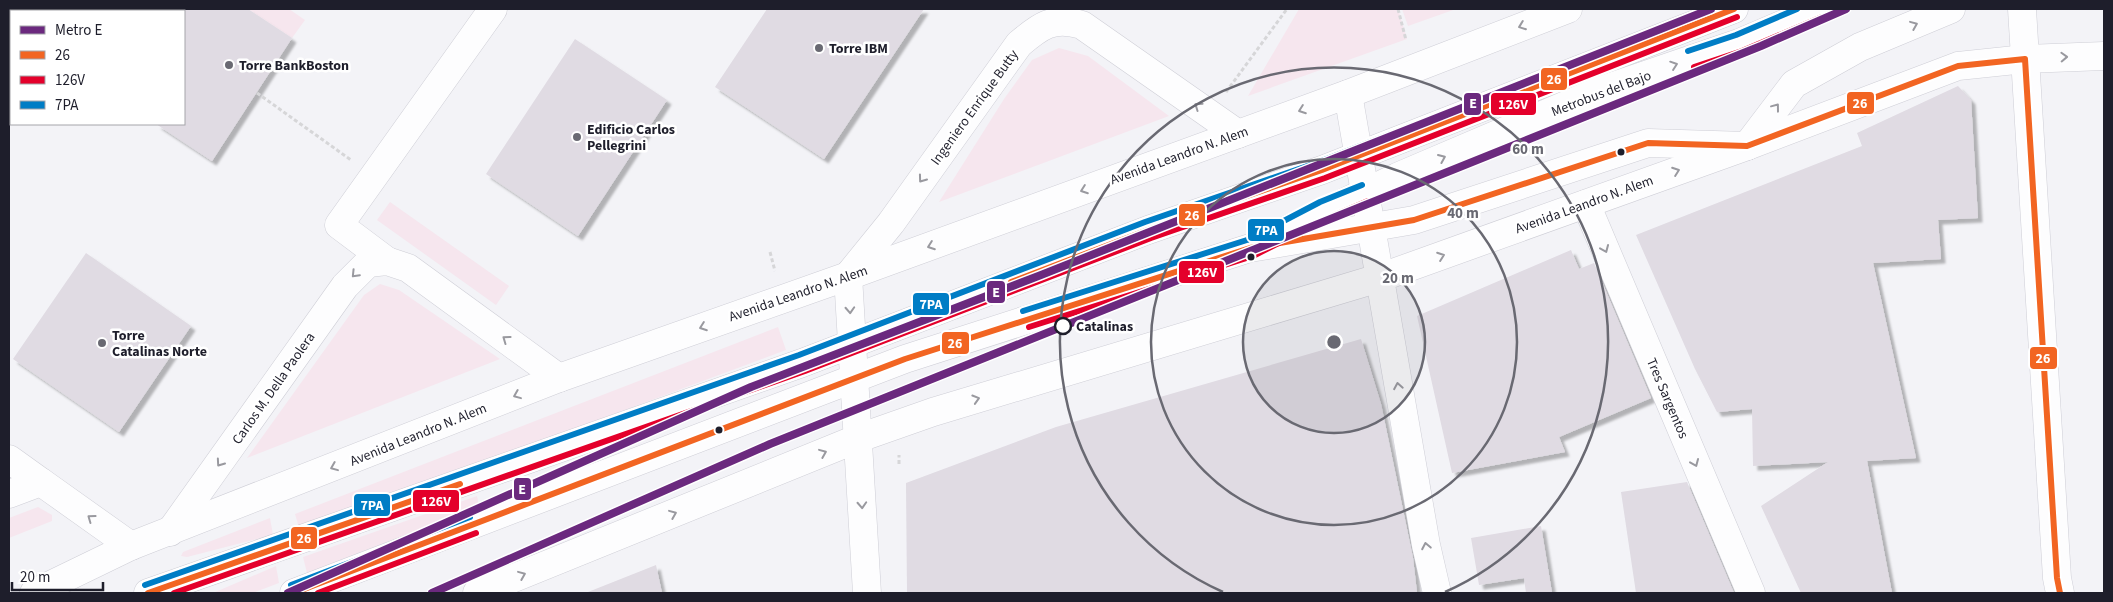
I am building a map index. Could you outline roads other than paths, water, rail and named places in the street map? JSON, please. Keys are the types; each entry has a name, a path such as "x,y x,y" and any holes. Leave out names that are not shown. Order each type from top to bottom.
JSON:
{"main road":[{"path":"493,9 339,225 387,261 420,274 560,378"},
{"name":"Avenida Leandro N. Alem","path":"34,593 131,546 560,378 848,276 1348,94 1568,9"},
{"path":"148,593 802,363 1148,230 1322,170 1358,154 1734,9"},
{"name":"Metrobus del Bajo","path":"1250,248 1324,210 1365,193 1397,176 1599,91 1739,43 1819,9"},
{"path":"1747,146 1794,84 1860,47 1951,9"},
{"path":"2022,9 2057,578 2060,593"},
{"name":"Ingeniero Enrique Butty","path":"848,276 891,222 1019,44 1034,31 1052,22 1067,20 1082,25 1238,134"},
{"name":"Avenida Leandro N. Alem","path":"477,593 859,438 933,412 1379,278 1747,146 1958,66 2025,59 2104,56"},
{"path":"1348,94 1426,545 1437,593"},
{"name":"Metrobus del Bajo","path":"294,593 905,359 1250,248 1414,220 1648,143 1747,146"},
{"name":"Tres Sargentos","path":"1586,204 1751,593"},
{"name":"Carlos M. Della Paolera","path":"170,532 345,286 368,263 387,261"},
{"path":"848,276 867,593"},
{"path":"9,459 131,546"},
{"path":"9,494 41,482"}],"metro line":[{"name":"E","path":"288,593 751,387 1041,275 1711,9"},
{"name":"E","path":"432,593 770,444 1761,46 1846,9"}],"place":[{"name":"Torre IBM","path":"819,48"},
{"name":"Torre BankBoston","path":"229,65"},
{"name":"Edificio Carlos Pellegrini","path":"577,137"},
{"name":"Catalinas","path":"1063,326"},
{"name":"Torre Catalinas Norte","path":"102,343"}]}
